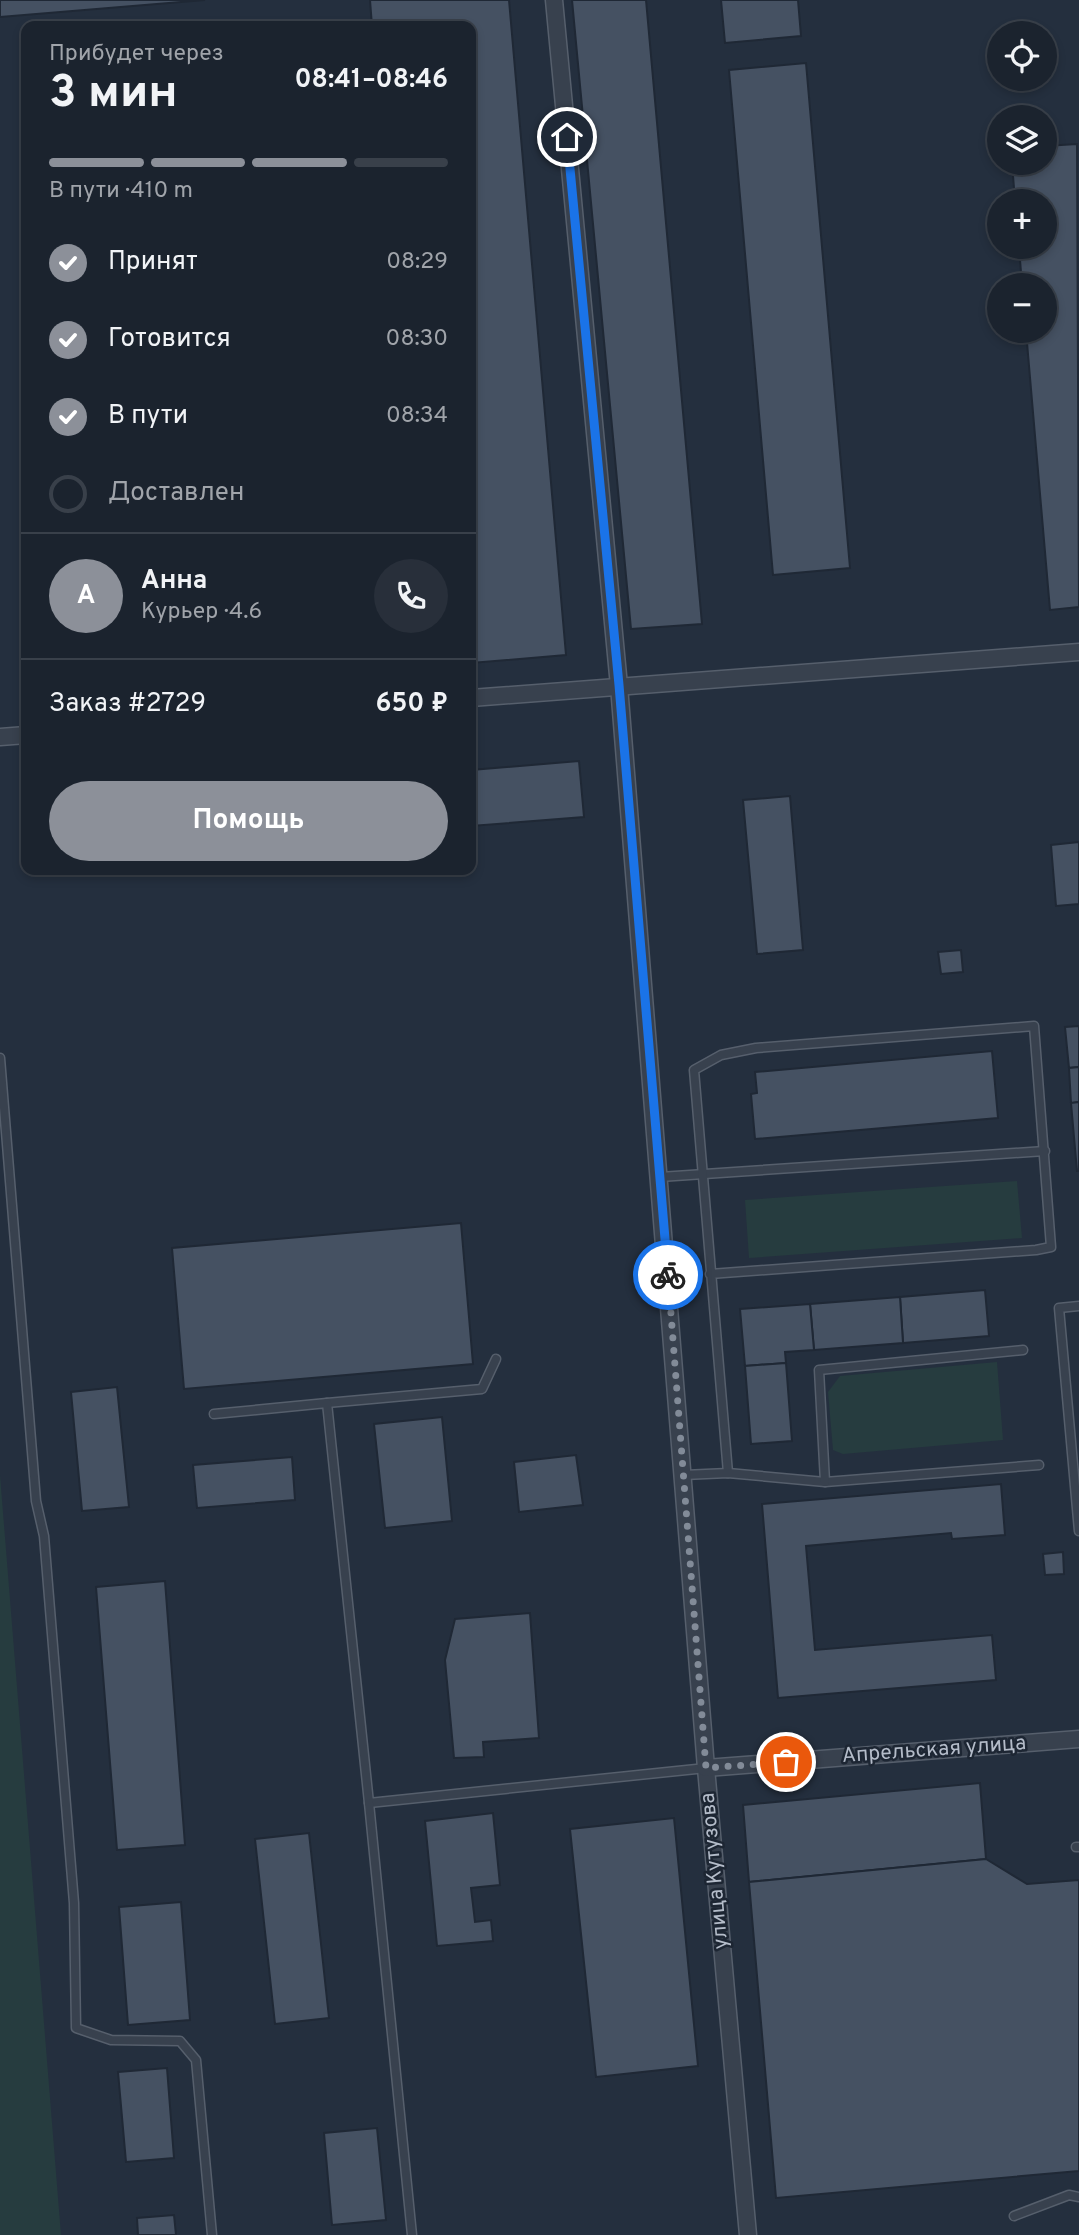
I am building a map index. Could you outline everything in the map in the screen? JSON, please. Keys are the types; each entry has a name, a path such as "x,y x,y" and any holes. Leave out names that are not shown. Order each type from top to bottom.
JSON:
{"street":[{"name":"улица Кутузова","path":"554,0 619,685 706,1768 748,2235"},
{"path":"476,698 1079,652"},
{"path":"0,737 21,735"},
{"name":"Апрельская улица","path":"706,1768 1079,1739"}],"lane":[{"path":"710,1274 1051,1247 1034,1026 756,1048 721,1055 694,1070 701,1174 727,1473"},
{"path":"0,1058 35,1487 44,1536 72,1875 76,2028 110,2040 180,2041 196,2060 212,2235"},
{"path":"660,1177 1045,1151"},
{"path":"1079,1306 1059,1308 1079,1531"},
{"path":"825,1482 819,1370 1023,1350"},
{"path":"214,1414 482,1389 496,1359"},
{"path":"327,1403 412,2235"},
{"path":"684,1475 727,1473 825,1482 1039,1465"},
{"path":"369,1803 706,1768"},
{"path":"1014,2216 1069,2195 1079,2197"}],"green space":[{"path":"1017,1181 1022,1238 749,1258 745,1200"},
{"path":"997,1362 1003,1440 843,1454 833,1450 828,1392 840,1376"},
{"path":"0,1475 61,2235 0,2235"}],"building":[{"path":"0,0 205,0 0,17"},
{"path":"370,0 509,0 566,655 476,663 476,21 372,21"},
{"path":"572,0 646,0 702,624 631,629"},
{"path":"721,0 798,0 801,36 725,43"},
{"path":"806,63 850,568 773,575 729,70"},
{"path":"1077,144 1079,607 1050,610 1027,343 1057,343 1057,273 1021,273 1020,259 1057,259 1057,189 1014,189 1013,175 1057,175 1057,145"},
{"path":"579,761 584,817 476,826 476,770"},
{"path":"790,796 803,950 757,954 743,800"},
{"path":"1079,842 1079,904 1056,906 1051,845"},
{"path":"961,950 963,972 941,974 938,952"},
{"path":"1079,1026 1079,1067 1069,1068 1065,1027"},
{"path":"992,1051 998,1118 755,1139 751,1094 757,1093 755,1072"},
{"path":"1079,1067 1079,1102 1071,1103 1069,1068"},
{"path":"1079,1102 1079,1171 1077,1171 1071,1103"},
{"path":"461,1223 473,1364 184,1389 172,1248"},
{"path":"985,1290 989,1336 903,1343 900,1297"},
{"path":"900,1297 903,1343 814,1350 810,1304"},
{"path":"810,1304 814,1350 785,1352 786,1363 745,1366 740,1309"},
{"path":"786,1363 792,1441 751,1444 745,1366"},
{"path":"117,1387 129,1507 82,1511 71,1392"},
{"path":"442,1417 452,1521 385,1528 374,1424"},
{"path":"576,1455 583,1505 519,1512 514,1462"},
{"path":"292,1457 295,1500 197,1508 193,1465"},
{"path":"1001,1484 1005,1535 952,1539 951,1533 806,1546 815,1650 992,1635 996,1680 778,1698 762,1504"},
{"path":"1063,1552 1064,1574 1045,1575 1043,1554"},
{"path":"165,1581 185,1845 117,1850 96,1587"},
{"path":"530,1613 539,1738 483,1742 484,1757 454,1758 445,1660 455,1619"},
{"path":"980,1783 986,1859 749,1882 743,1805"},
{"path":"493,1813 500,1885 471,1888 475,1922 491,1920 493,1941 437,1946 425,1821"},
{"path":"674,1818 698,2066 596,2077 570,1829"},
{"path":"309,1833 329,2018 275,2024 255,1839"},
{"path":"986,1859 1027,1884 1079,1880 1079,2171 776,2198 749,1882"},
{"path":"181,1902 190,2020 128,2025 119,1907"},
{"path":"167,2068 174,2158 126,2162 118,2072"},
{"path":"377,2128 386,2220 332,2225 324,2133"},
{"path":"174,2215 176,2235 138,2235 137,2218"}],"way so far":[{"path":"668,1275 706,1768 786,1762"}],"route":[{"path":"567,137 619,685 668,1275"}]}
